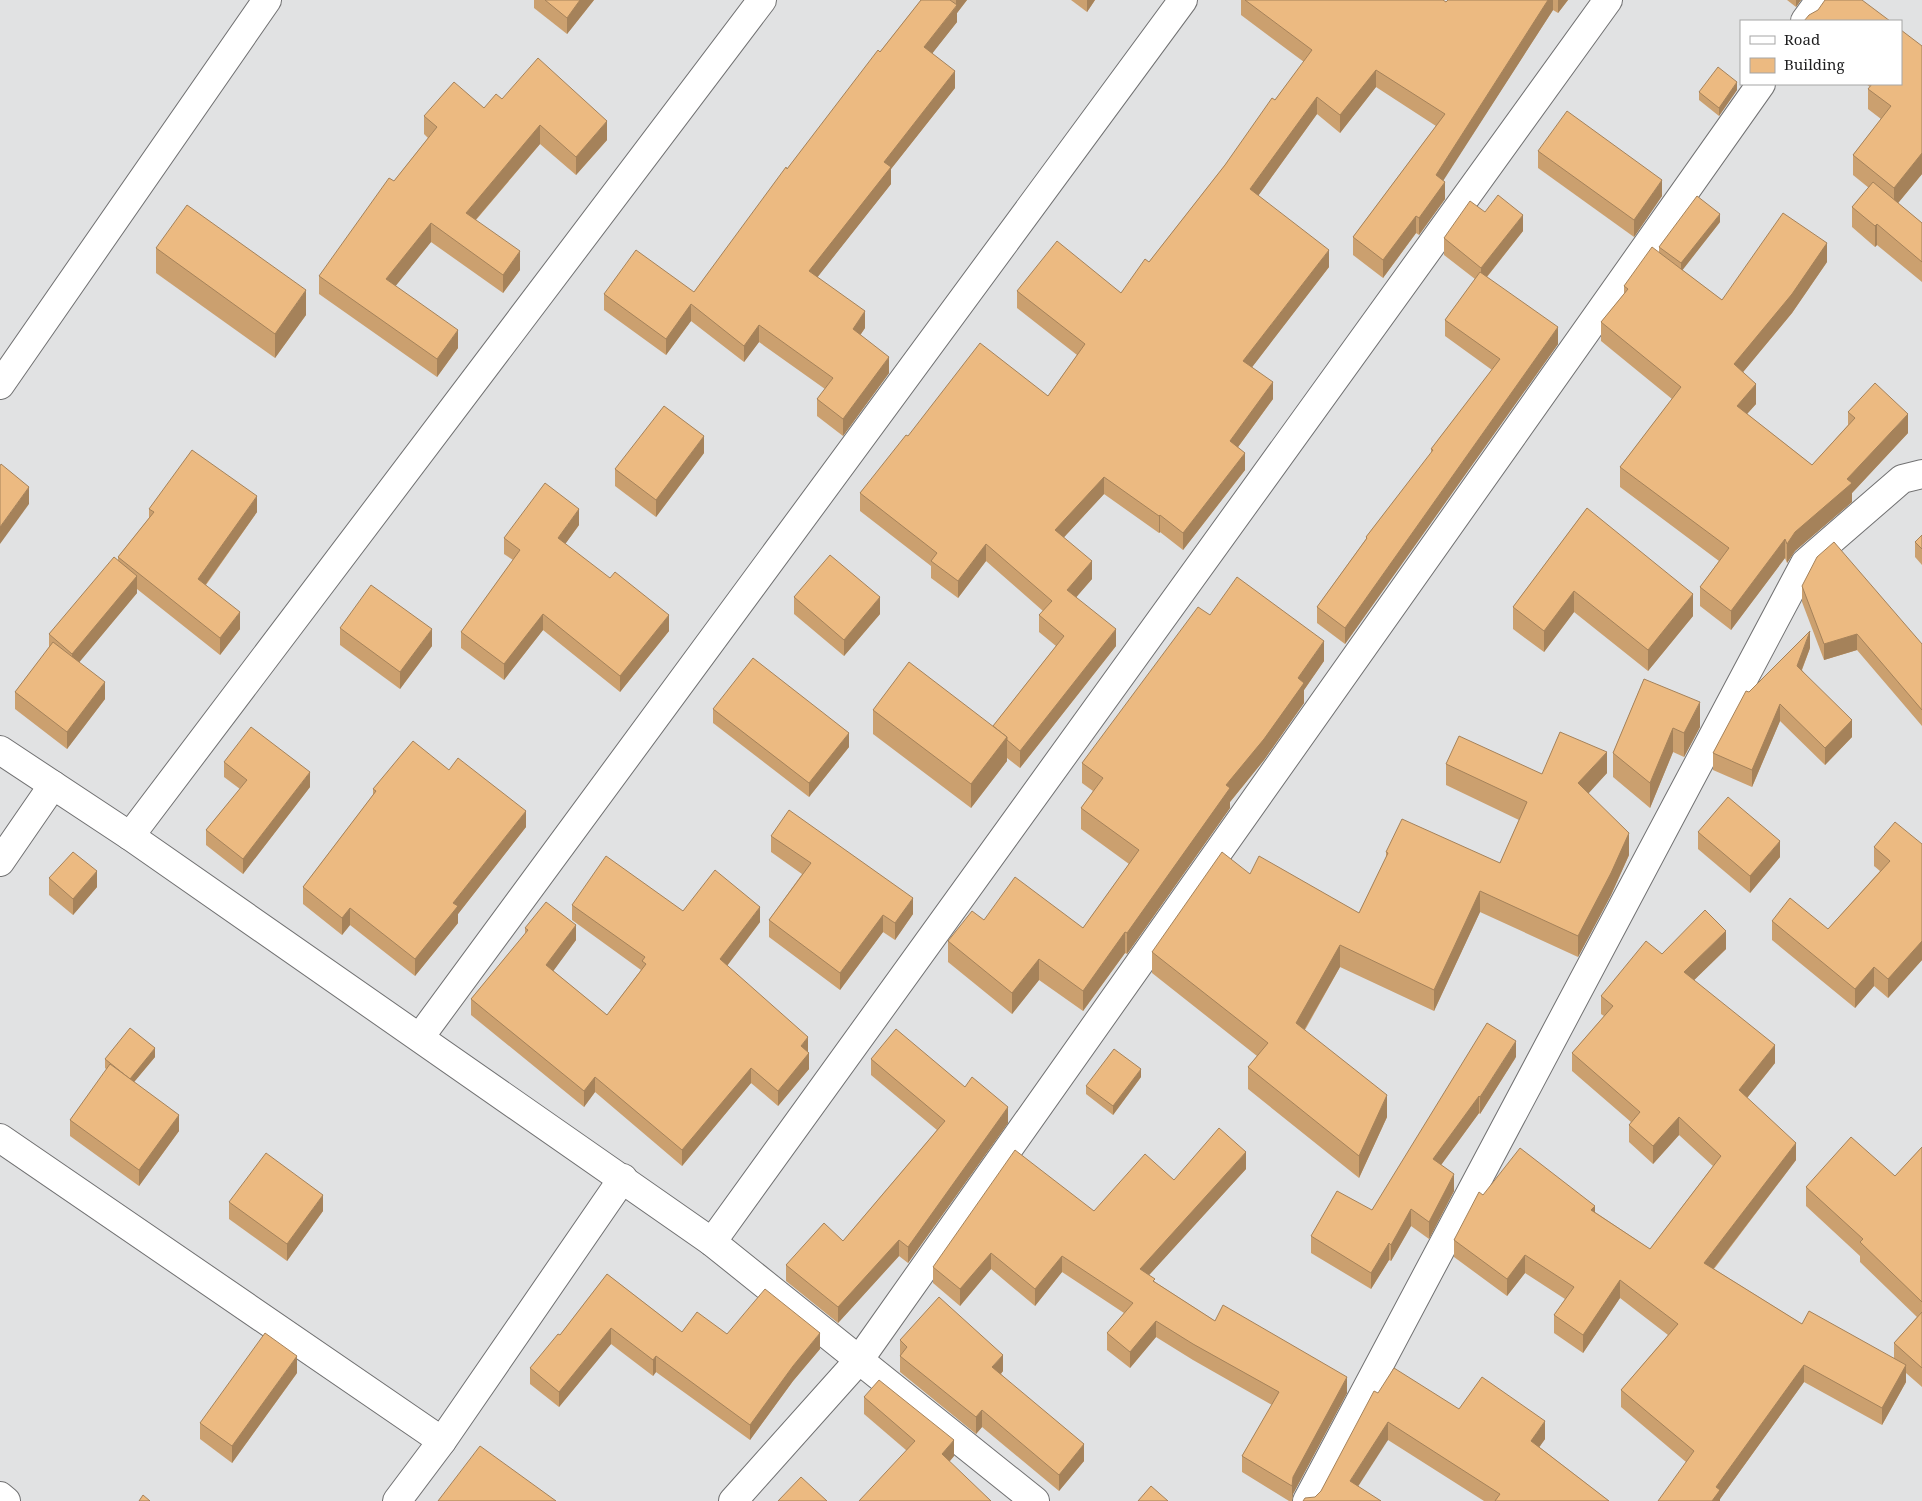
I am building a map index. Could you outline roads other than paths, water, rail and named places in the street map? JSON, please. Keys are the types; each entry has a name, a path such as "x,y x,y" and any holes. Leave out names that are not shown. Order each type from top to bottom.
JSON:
{"street":[{"path":"0,384 267,0"},
{"path":"130,836 762,0"},
{"path":"420,1036 1183,0"},
{"path":"712,1242 1608,0"},
{"path":"1806,20 1820,0"},
{"path":"733,1501 859,1360 1760,85"},
{"path":"1307,1501 1805,563 1902,479 1922,474"},
{"path":"0,750 130,836 420,1036 712,1242 1035,1501"},
{"path":"0,862 53,785"},
{"path":"0,1138 442,1441"},
{"path":"397,1501 442,1441 623,1178"},
{"path":"0,1496 6,1501"}]}
